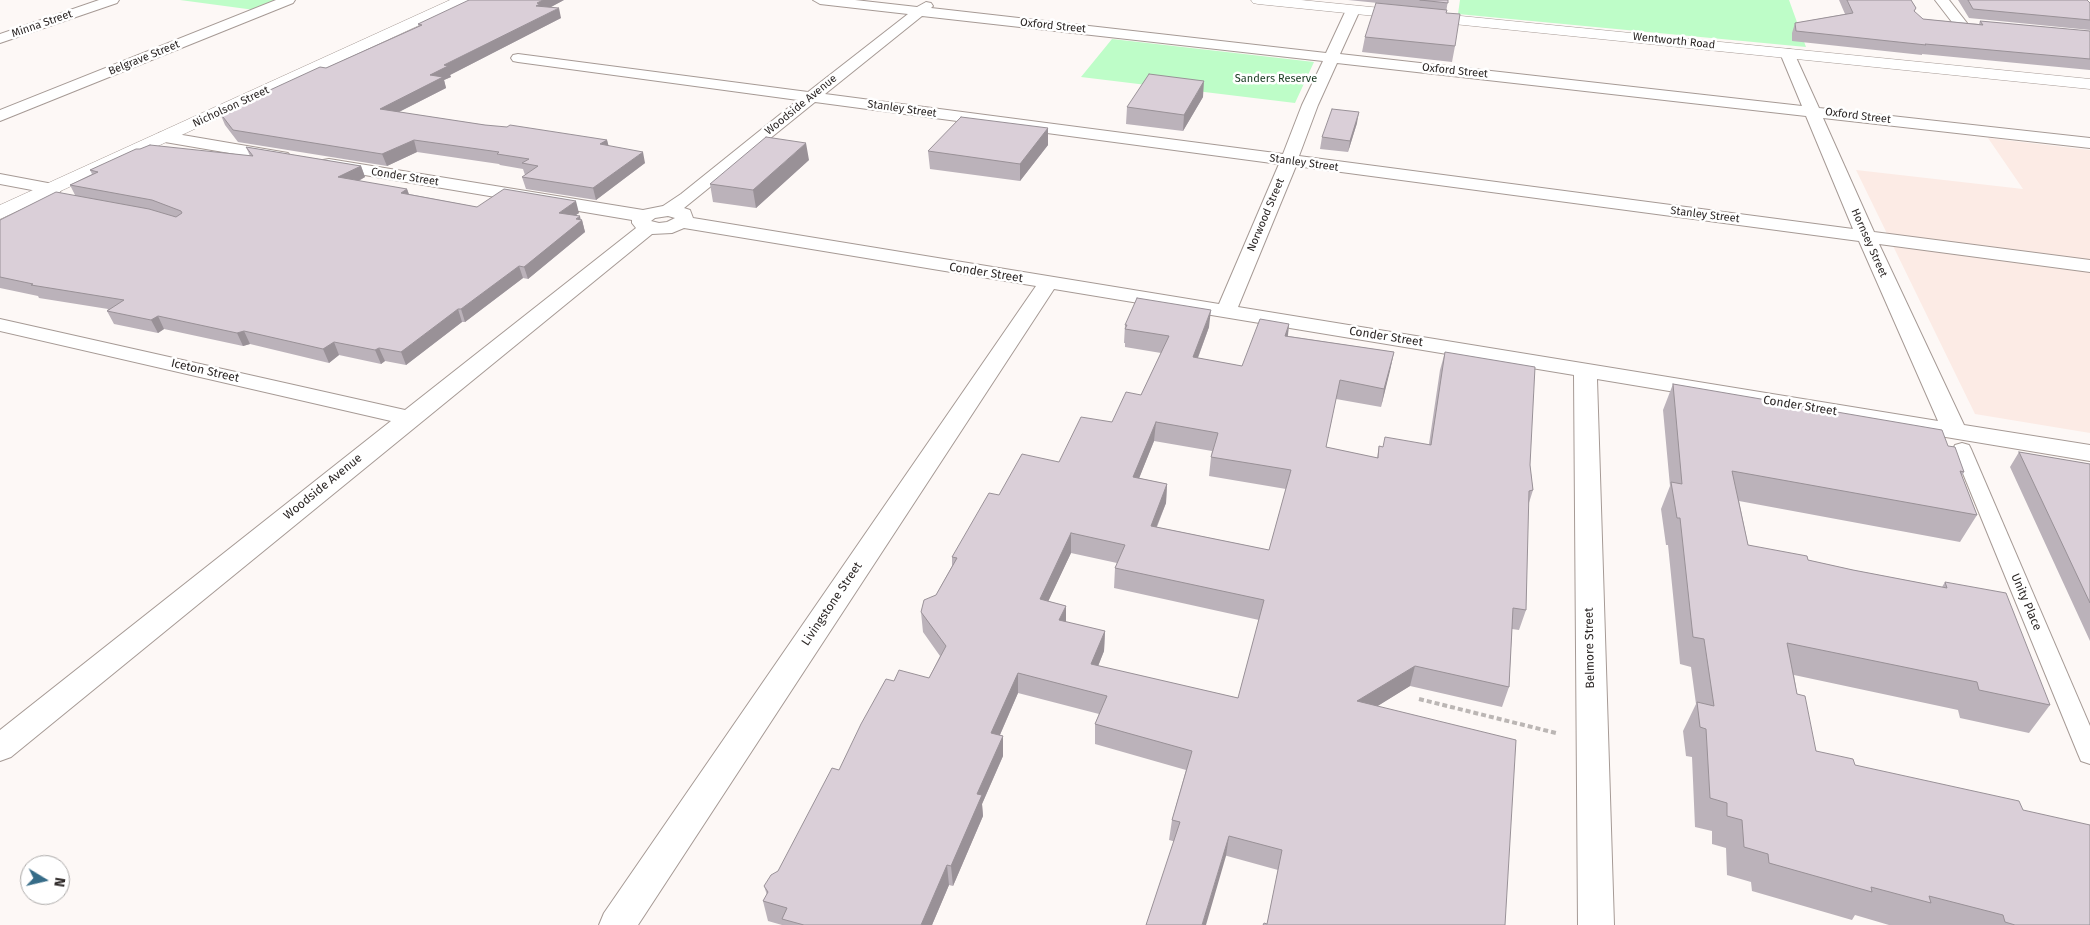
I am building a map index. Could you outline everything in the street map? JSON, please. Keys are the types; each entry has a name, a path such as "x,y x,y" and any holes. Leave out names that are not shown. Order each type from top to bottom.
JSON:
{"street":[{"name":"Minna Street","path":"0,39 112,0"},
{"name":"Belgrave Street","path":"0,116 288,0"},
{"name":"Nicholson Street","path":"0,213 462,0"},
{"name":"Oxford Street","path":"820,0 1812,110 2090,143"},
{"name":"Woodside Avenue","path":"675,216 687,198 811,96 934,0"},
{"name":"Wentworth Road","path":"1258,0 2090,84"},
{"path":"1942,0 1960,23"},
{"name":"Norwood Street","path":"1226,311 1331,57 1353,10"},
{"path":"1943,22 1978,25"},
{"name":"Hornsey Street","path":"1787,52 1866,236 1958,440"},
{"name":"Stanley Street","path":"518,58 2090,266"},
{"path":"164,138 298,159"},
{"name":"Conder Street","path":"317,162 646,222 666,228 675,216 1048,283 1585,370 1958,440 2090,453"},
{"path":"0,179 53,188"},
{"name":"Woodside Avenue","path":"0,748 409,418 646,222"},
{"name":"Livingstone Street","path":"616,925 1048,283"},
{"name":"Iceton Street","path":"0,324 409,418"},
{"name":"Belmore Street","path":"1585,370 1596,925"},
{"name":"Unity Place","path":"1958,440 2090,754"}],"path":[{"path":"1419,699 1556,733"}],"shaded area":[{"path":"1988,138 2090,150 2090,433 1975,414 1856,170 2023,189"}],"green space":[{"path":"180,0 288,0 262,11"},
{"path":"1460,0 1789,0 1806,47 1458,14"},
{"name":"Sanders Reserve","path":"1112,39 1314,62 1295,103 1081,77"}],"building":[{"path":"469,0 543,0 537,3 540,4 536,6 559,8 444,65 448,66 430,75 443,77 380,109 485,125 507,127 510,125 607,140 600,144 643,152 593,188 522,177 538,166 522,163 529,159 497,154 499,152 414,140 382,154 233,130 220,113 320,67 326,68 422,25 418,24"},
{"path":"1420,0 1448,0 1448,3"},
{"path":"1847,0 1911,0 1916,8 1914,11 1923,19 1983,25 1980,21 2090,31 2090,59 1926,45 1796,31 1795,23 1853,13"},
{"path":"1968,0 2087,0 2090,3 2090,20 1973,9"},
{"path":"1376,3 1447,10 1446,13 1460,14 1455,46 1365,37"},
{"path":"1149,74 1204,81 1184,115 1127,107"},
{"path":"1332,109 1359,112 1350,141 1322,137"},
{"path":"961,117 1048,128 1020,164 928,151"},
{"path":"766,137 806,143 753,190 710,184"},
{"path":"150,145 253,156 246,147 361,166 338,177 407,189 401,193 477,207 504,189 576,201 559,213 580,216 576,219 582,220 524,267 519,266 401,352 379,348 375,350 334,342 323,349 244,331 237,333 158,316 151,320 107,311 124,300 31,285 33,284 0,277 0,220 56,192 149,209 176,217 182,213 152,200 70,185 98,172 90,170 136,149"},
{"path":"1137,298 1211,310 1193,357 1242,366 1260,319 1289,324 1285,336 1394,352 1384,389 1340,380 1326,447 1378,458 1379,446 1383,447 1385,437 1431,445 1445,352 1535,367 1530,465 1533,490 1529,491 1526,610 1513,608 1509,687 1415,666 1357,701 1516,740 1505,925 1263,925 1264,923 1267,924 1282,850 1229,836 1202,925 1146,925 1180,822 1172,820 1192,751 1095,724 1107,696 1018,673 991,733 1003,736 977,794 982,795 951,866 947,865 921,925 804,925 782,919 787,908 763,901 768,892 764,886 771,875 778,871 832,768 839,770 861,724 886,679 894,681 899,670 929,678 946,646 921,612 924,600 936,595 957,558 952,557 989,493 999,495 1022,454 1059,462 1081,417 1112,422 1126,392 1141,395 1169,336 1125,329 1127,325 1125,325","holes":["1156,422 1218,433 1211,457 1291,470 1269,550 1151,526 1167,484 1133,477","1071,533 1125,545 1115,568 1264,600 1238,698 1091,664 1105,631 1059,620 1066,606 1040,599"]},
{"path":"1673,384 1942,430 1948,446 1955,447 1964,472 1960,471 1977,515 1732,471 1748,545 1807,556 1808,560 1853,570 1947,588 1945,582 2006,593 2050,705 1979,690 1977,682 1787,643 1797,694 1805,696 1816,751 1853,759 1855,765 2019,801 2023,810 2090,825 2090,925 2015,925 2005,922 2003,915 1929,896 1931,903 1871,887 1872,892 1769,863 1768,854 1744,847 1742,820 1727,816 1727,803 1710,798 1706,729 1700,727 1697,702 1714,706 1704,639 1693,637 1680,518 1677,518 1671,482 1682,484"},
{"path":"2019,452 2090,464 2090,603"}]}
